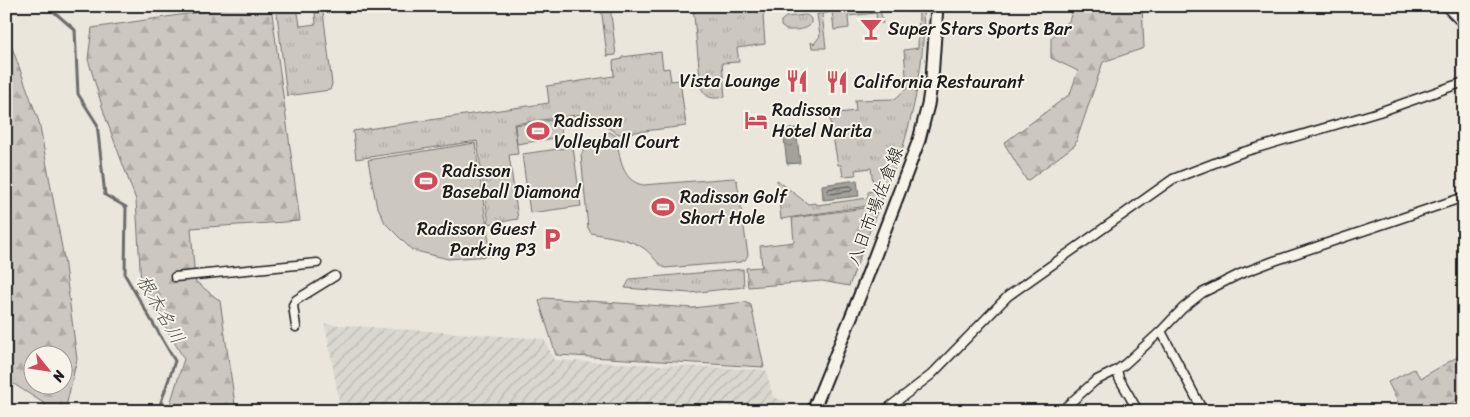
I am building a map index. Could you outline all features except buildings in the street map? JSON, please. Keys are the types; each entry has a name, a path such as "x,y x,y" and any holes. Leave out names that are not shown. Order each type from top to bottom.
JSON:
{"main road":[{"name":"八日市場佐倉線","path":"813,411 918,140 928,105 932,78 937,6"}],"street":[{"path":"1445,6 1464,24"},
{"path":"884,411 931,375 1008,296 1173,178 1243,152 1379,112 1464,82"},
{"path":"1061,411 1095,381 1117,370 1161,331 1192,300 1202,293 1240,274 1363,230 1464,197"},
{"path":"176,277 317,262"},
{"path":"296,327 293,305 296,300 335,276"},
{"path":"1161,331 1204,411"},
{"path":"1117,370 1119,378 1138,411"}],"shaded area":[{"path":"325,324 544,339 554,360 766,370 773,397 804,408 802,411 341,411"}],"green space":[{"path":"240,6 271,6 300,221 191,228 195,281 220,301 236,411 168,411 184,359 141,284 136,200 105,116 88,59 92,28"},
{"path":"276,6 297,6 300,26 316,24 315,13 323,12 332,84 330,90 287,96"},
{"path":"601,6 610,6 616,55 607,56"},
{"path":"693,6 775,6 769,7 763,16 765,44 737,48 739,62 722,63 725,97 707,96 701,87"},
{"path":"819,6 879,6 883,23 877,24 876,13 848,16 849,28 834,30 832,12 822,14 826,48 812,48 811,42 814,44 820,36 817,14 820,14"},
{"path":"907,6 923,6 923,42 919,77 903,147 880,204 781,219 777,180 808,204 816,203 817,205 868,198 868,192 874,191 871,168 855,170 856,175 843,176 841,165 838,165 829,114 856,111 855,100 895,99 907,88 904,50 918,48 919,12 907,12"},
{"path":"1074,6 1142,6 1144,48 1103,62 1075,145 1027,181 1004,143 1070,94 1078,71 1051,58 1051,38 1069,21"},
{"path":"805,15 811,20 811,24 806,28 786,30 781,26 781,21 786,17"},
{"path":"6,31 39,122 64,259 77,359 72,381 72,344 22,344 22,389 6,379"},
{"path":"661,52 663,69 669,68 671,81 680,80 686,126 619,134 583,114 514,124 518,154 509,155 518,219 489,224 477,141 356,159 353,131 549,103 547,86 614,76 613,61 622,59 622,57"},
{"name":"Radisson Volleyball Court","path":"560,119 562,137 517,144 515,125"},
{"name":"Radisson Golf Short Hole","path":"610,132 617,137 622,166 636,183 643,185 734,178 737,181 748,255 745,260 665,268 648,251 633,242 591,233 588,228 581,155 585,148"},
{"name":"Radisson Baseball Diamond","path":"475,143 491,256 448,259 412,250 385,223 376,203 368,160"},
{"path":"573,147 581,206 530,213 522,154"},
{"path":"879,206 849,286 822,281 748,287 746,268 762,267 760,246 794,242 792,218"},
{"path":"743,269 744,287 690,293 625,288 630,279"},
{"path":"544,298 693,308 745,302 751,305 764,367 556,355 539,301"},
{"path":"1464,353 1464,397 1436,411 1402,411 1388,382 1414,369 1421,378"},
{"path":"29,394 69,394 65,411 44,411 45,404"}],"water":[{"path":"796,128 800,163 787,164 783,130"},
{"path":"857,180 859,196 823,200 822,185"}],"waterway":[{"name":"根木名川","path":"54,6 53,11 75,30 78,94 97,124 105,195 126,207 125,275 175,361 158,411"}],"place":[{"name":"Super Stars Sports Bar","path":"871,29"},
{"name":"Vista Lounge","path":"797,81"},
{"name":"California Restaurant","path":"837,82"},
{"name":"Radisson Hotel Narita","path":"756,120"},
{"name":"Radisson Volleyball Court","path":"538,131"},
{"name":"Radisson Baseball Diamond","path":"426,181"},
{"name":"Radisson Golf Short Hole","path":"663,207"},
{"name":"Radisson Guest Parking P3","path":"552,239"}]}
